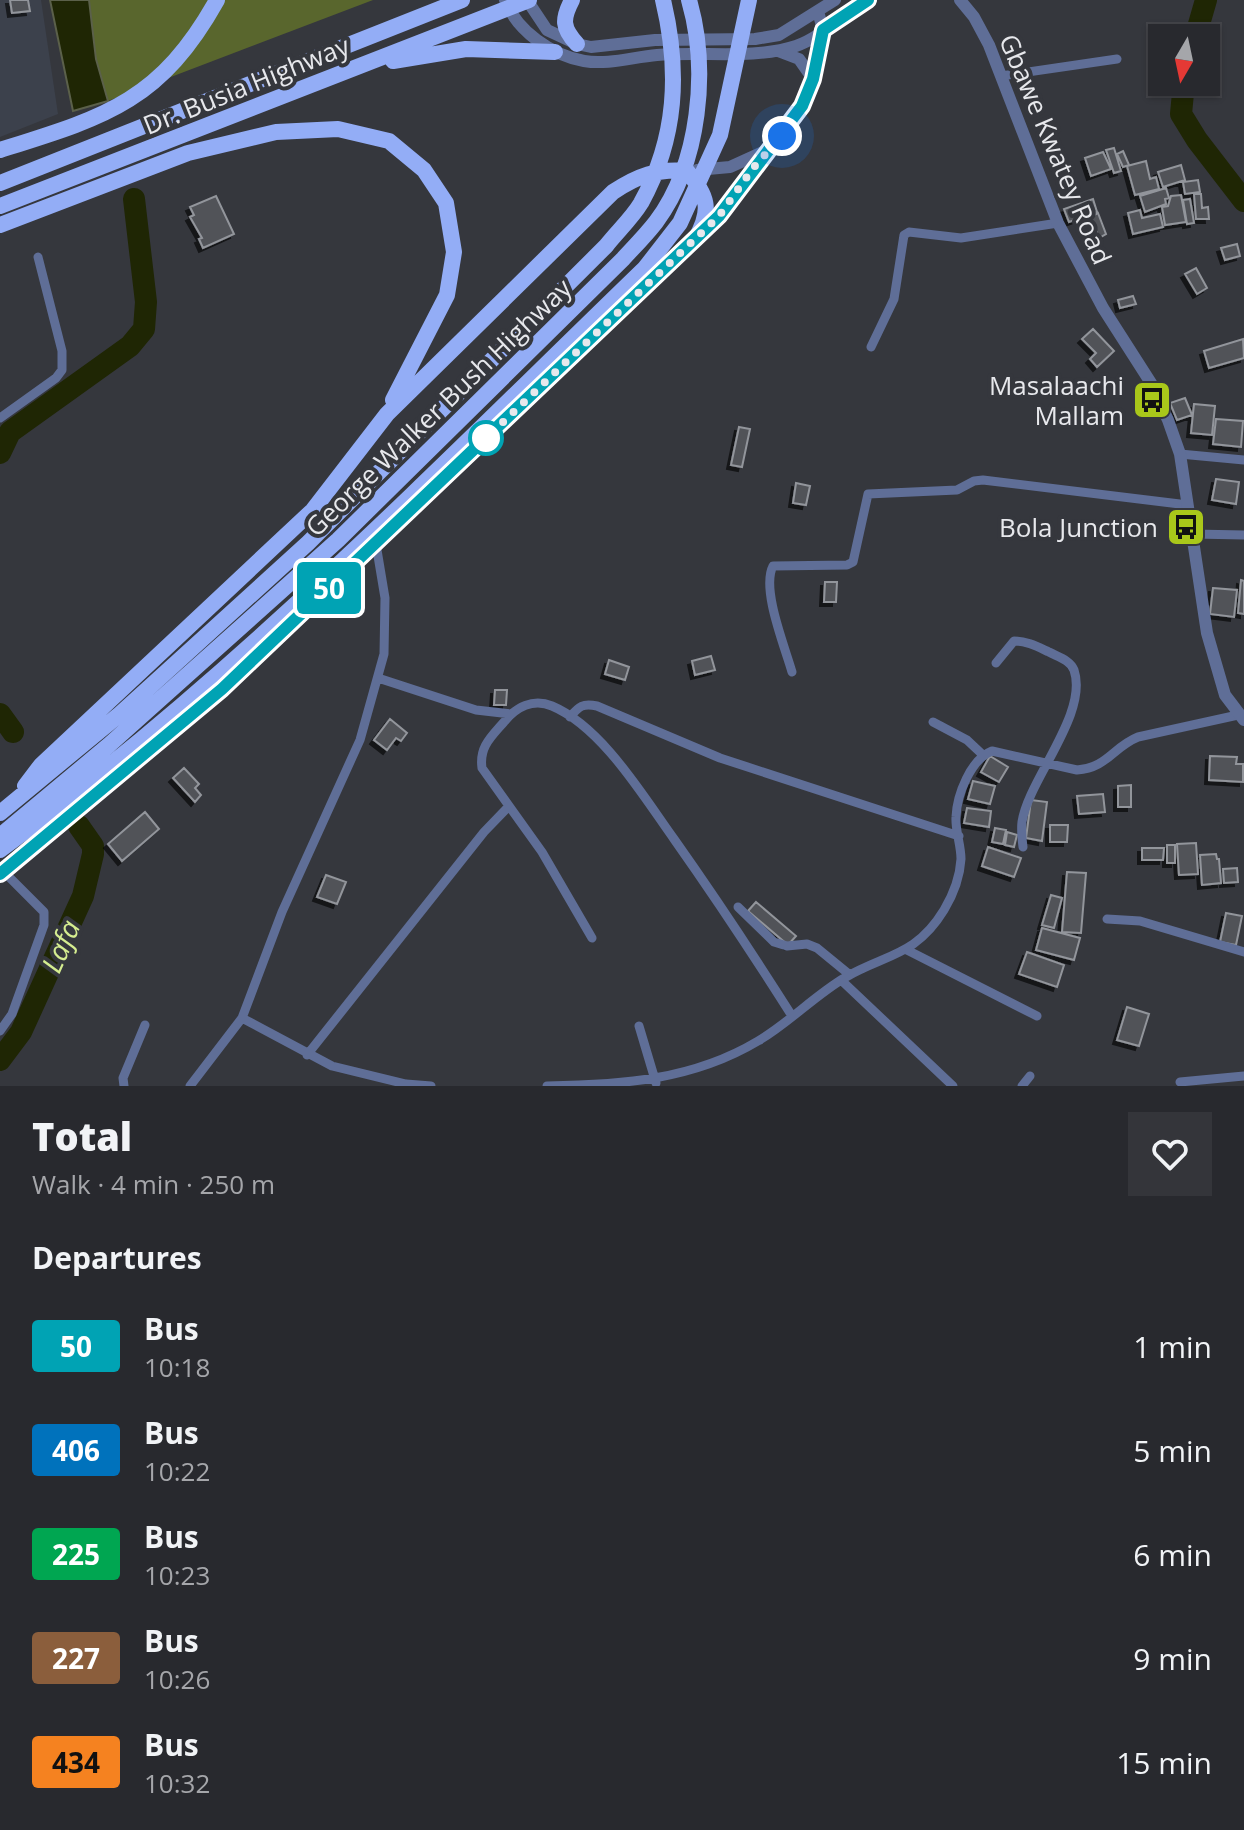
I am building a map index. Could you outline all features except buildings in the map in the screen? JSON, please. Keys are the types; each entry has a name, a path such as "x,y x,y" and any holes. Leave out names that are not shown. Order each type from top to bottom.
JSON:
{"highway":[{"path":"0,150 98,118 151,86 179,59 217,0"},
{"name":"Dr. Busia Highway","path":"0,183 462,0"},
{"name":"Dr. Busia Highway","path":"0,206 507,5 528,0"},
{"path":"572,0 563,17 565,31 577,44"},
{"name":"George Walker Bush Highway","path":"4,809 120,714 324,526 606,246 639,206 666,142 673,106 674,65 670,25 663,0"},
{"name":"George Walker Bush Highway","path":"0,836 109,745 338,540 623,259 657,221 678,182 689,151 698,103 701,61 689,0"},
{"path":"0,850 85,788 239,654 353,551 645,268 680,223 720,135 749,0"},
{"path":"355,67 466,49 555,52"},
{"path":"0,225 188,153 276,132 338,129 389,141 424,170 446,203 454,252 447,295 387,414"},
{"path":"4,809 41,765 313,510 387,414 613,192 634,178 665,169 687,171 697,183 708,206 706,220 696,238"}],"street":[{"path":"528,0 547,30 591,47 655,40 755,39 779,35 835,0"},
{"path":"507,5 530,35 555,52 585,61 778,51 800,45 868,0"},
{"name":"Gbawe Kwatey Road","path":"960,0 974,17 1001,76 1058,223 1103,308 1151,383 1168,420 1180,454 1207,633 1225,695 1241,718"},
{"path":"0,1031 12,1014 44,925 44,912 2,872 222,689 719,216 796,116 813,79 823,30 818,11"},
{"path":"778,51 799,59 813,79"},
{"path":"1001,76 1117,59"},
{"path":"687,171 730,167 769,149"},
{"path":"871,347 894,299 904,235 909,232 961,238 1058,223"},
{"path":"0,418 56,378 62,370 62,351 38,257"},
{"path":"1180,454 1244,460"},
{"path":"792,672 773,606 768,579 770,569 773,566 847,565 853,562 868,494 957,490 983,480 1188,505"},
{"path":"1193,534 1244,535"},
{"path":"190,1086 242,1018 287,899 360,740 384,654 385,598 376,544"},
{"path":"996,663 1018,640 1069,662 1074,671 1073,701 1049,764 1026,806 1021,823 1023,847"},
{"path":"378,678 476,710 511,714"},
{"path":"592,938 542,852 482,768 480,757 483,746 511,714 524,705 538,702 552,706 570,717 608,751 638,788 726,913 792,1016"},
{"path":"570,717 579,706 597,706 720,758 959,836"},
{"path":"547,1086 656,1083 739,1052 845,978 907,950 944,911 958,879 961,858 956,818 959,800 976,761 983,755 992,751 1077,770 1088,769 1099,766 1138,737 1241,718"},
{"path":"933,722 967,740 983,755"},
{"path":"307,1055 484,832 509,806"},
{"path":"738,907 781,946 807,944 817,948 953,1086"},
{"path":"1107,919 1140,921 1244,952"},
{"path":"907,950 1037,1016"},
{"path":"242,1018 332,1066 368,1076 431,1086"},
{"path":"124,1086 123,1078 145,1025"},
{"path":"639,1026 656,1083"},
{"path":"1022,1086 1030,1076"},
{"path":"1180,1082 1244,1076"}],"shaded area":[{"path":"0,0 41,0 58,114 0,137"},
{"path":"50,0 89,0 96,59 108,101 73,111"},
{"path":"89,0 373,0 108,101 96,59"}],"waterway":[{"path":"1199,24 1206,0"},
{"path":"1183,96 1181,114 1244,201"},
{"path":"0,453 10,432 130,346 144,329 146,302 134,199"},
{"path":"0,714 13,732"},
{"name":"Lafa","path":"0,1060 21,1032 83,896 93,846 79,826"}],"bus line":[{"name":"50","path":"0,874 222,689 719,216 802,106 813,79 823,30 868,0"}],"place":[{"name":"Masalaachi Mallam","path":"1152,400"},
{"name":"Bola Junction","path":"1186,527"}],"route":[{"path":"486,438 479,445 719,216 754,167 782,136"}]}
